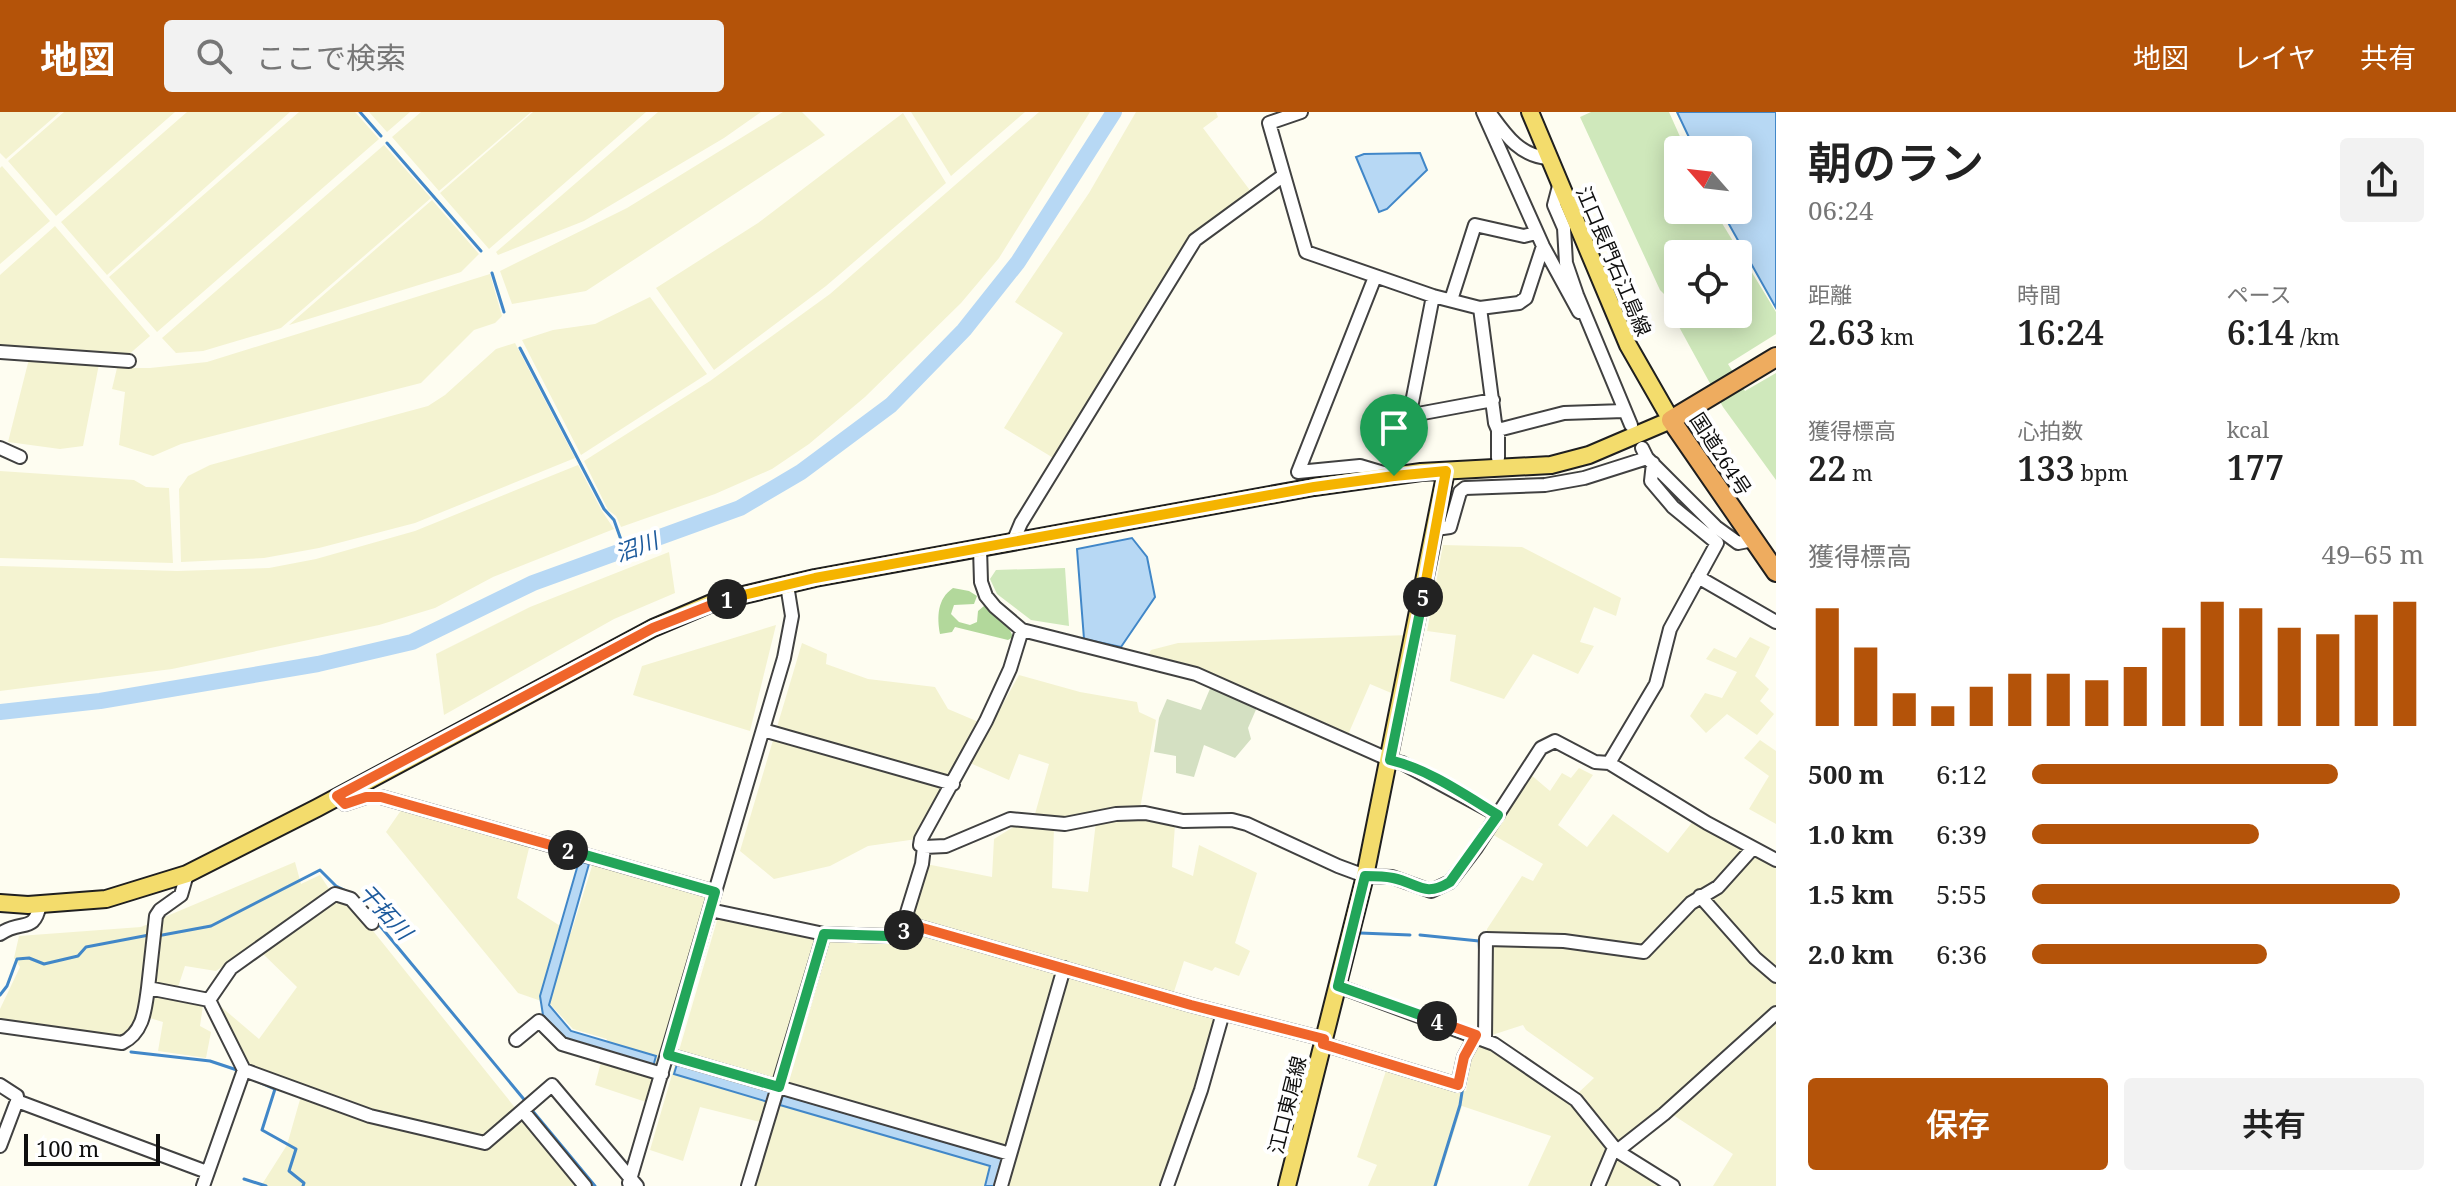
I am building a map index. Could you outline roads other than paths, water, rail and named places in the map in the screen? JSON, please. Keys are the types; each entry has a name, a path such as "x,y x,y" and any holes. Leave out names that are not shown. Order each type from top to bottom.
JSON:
{"highway":[{"name":"国道264号","path":"1775,575 1671,420 1776,357"}],"main road":[{"name":"江口長門石江島線","path":"1530,112 1628,345 1671,420"},
{"path":"0,903 40,904 106,899 187,874 653,628 714,602 980,548 1314,487 1446,471 1551,465 1589,455 1671,420"},
{"name":"江口東尾線","path":"1287,1186 1365,876 1446,471"}],"street":[{"path":"1301,112 1269,123 1306,252 1433,296 1480,308 1519,303 1526,298 1543,246"},
{"path":"1483,112 1536,233 1574,307 1589,323"},
{"path":"1489,112 1514,145 1524,153 1548,158"},
{"path":"1013,542 1021,523 1195,240 1284,175"},
{"path":"1559,186 1554,205 1564,228 1566,263 1631,425"},
{"path":"1451,300 1475,225 1524,236 1536,233"},
{"path":"1375,277 1298,472 1360,466 1394,476"},
{"path":"1404,443 1433,296"},
{"path":"1480,308 1498,430 1498,458"},
{"path":"0,352 129,361"},
{"path":"1407,416 1493,400"},
{"path":"1498,430 1564,413 1624,411"},
{"path":"0,448 20,457 0,456"},
{"path":"1647,456 1716,527 1738,543 1753,540"},
{"path":"1436,529 1450,527 1462,490 1498,482 1545,485 1584,478 1647,456"},
{"path":"1609,763 1656,684 1670,629 1717,543 1673,507 1651,481 1647,456"},
{"path":"980,548 981,582 986,596 1022,630 1196,674 1402,763 1498,815"},
{"path":"1698,577 1776,622"},
{"path":"632,1184 784,658 792,616 787,585"},
{"path":"1022,630 1006,679 953,784 921,839 920,845 924,847 946,846 1010,819 1065,824 1116,814 1145,813 1183,821 1232,820 1365,876 1392,877 1431,891 1450,882 1541,748 1550,742 1561,742 1595,762 1609,763 1776,860"},
{"path":"763,730 953,784"},
{"path":"337,796 345,804 366,797 395,801 715,892"},
{"path":"907,926 905,919 922,864 924,847"},
{"path":"710,910 824,934 888,936 912,925 1324,1042 1458,1085 1464,1057 1481,1037 1486,939 1564,941 1644,952 1700,896 1718,887 1753,848"},
{"path":"0,1026 122,1043 139,1028 144,1018 156,916 181,895 187,874"},
{"path":"209,1000 231,968 335,894 351,899 372,923"},
{"path":"1700,896 1755,958 1776,976"},
{"path":"0,934 10,927 33,923 40,904"},
{"path":"754,1185 824,934"},
{"path":"1001,1186 1064,968"},
{"path":"1338,986 1481,1037 1571,1096 1616,1150 1673,1186"},
{"path":"148,988 209,1000"},
{"path":"209,1000 244,1070 370,1116 485,1143 552,1085 632,1184"},
{"path":"1167,1186 1201,1090 1223,1013"},
{"path":"1598,1186 1616,1150 1664,1114 1776,1013"},
{"path":"516,1040 539,1021 562,1044 662,1074"},
{"path":"668,1055 1010,1154"},
{"path":"203,1186 244,1070"},
{"path":"0,1085 17,1096 0,1146"},
{"path":"17,1101 207,1172"},
{"path":"527,1107 585,1186"}],"water":[{"path":"1677,112 1776,112 1776,308 1752,265 1752,240 1738,240 1729,224 1752,224 1752,136 1688,136"},
{"path":"1420,153 1427,170 1387,209 1379,212 1356,157 1364,154"},
{"path":"1132,538 1147,557 1155,597 1121,647 1084,639 1077,549"},
{"path":"579,861 589,864 549,1005 571,1031 656,1056 653,1067 565,1040 543,1015 540,996"},
{"path":"677,1064 771,1091 768,1102 674,1074"},
{"path":"783,1095 1004,1159 996,1186 985,1186 990,1166 780,1105"}],"waterway":[{"path":"360,112 381,136"},
{"name":"沼川","path":"0,712 100,701 318,664 412,642 533,583 740,508 801,472 891,405 964,330 1018,262 1114,112"},
{"path":"387,143 481,251"},
{"path":"492,273 504,312"},
{"path":"520,348 604,509 614,520 625,551"},
{"name":"干拓川","path":"157,936 211,926 320,870 336,886 356,896"},
{"name":"干拓川","path":"376,921 527,1103"},
{"path":"1360,933 1410,935"},
{"name":"干拓川","path":"0,995 7,986 17,959 29,958 44,964 78,956 86,947 149,935"},
{"path":"1420,935 1479,941 1480,958"},
{"path":"131,1052 210,1061 237,1070"},
{"path":"252,1079 275,1089 262,1130 296,1149 289,1171 304,1183 303,1186"},
{"path":"1435,1186 1463,1086"},
{"name":"干拓川","path":"531,1109 595,1186"},
{"path":"244,1179 266,1186"}]}
